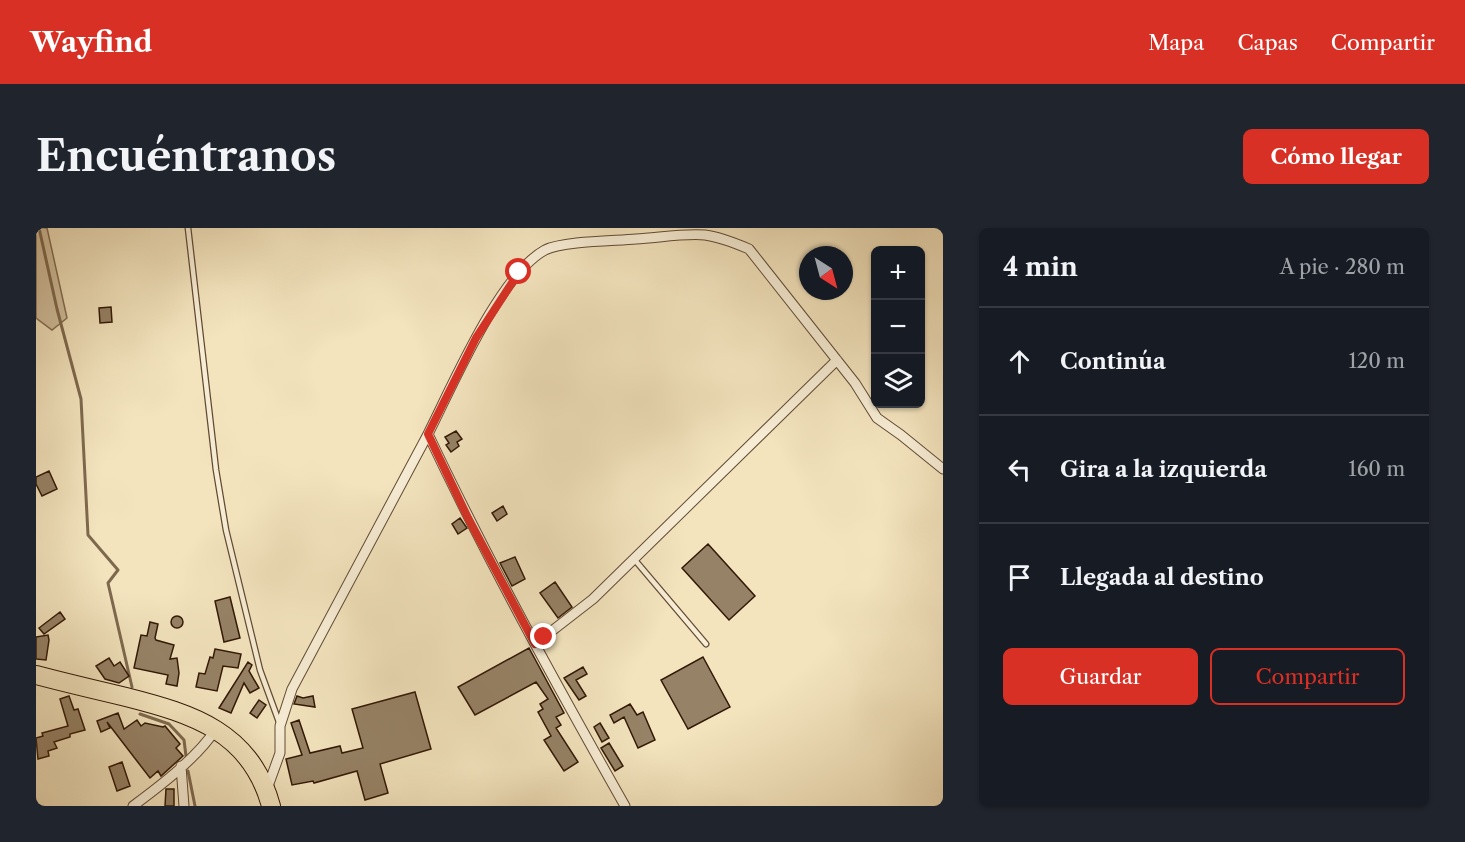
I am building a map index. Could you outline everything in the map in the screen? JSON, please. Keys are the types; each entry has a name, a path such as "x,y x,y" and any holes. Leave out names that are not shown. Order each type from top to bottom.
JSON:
{"highway":[{"path":"36,675 148,703 197,719 216,729 247,756 269,798"}],"street":[{"path":"269,798 280,753 280,726 292,689 428,434 476,338 519,272 546,250 576,243 704,235 730,241 749,249 855,383 877,418 902,435 943,469"},
{"path":"535,644 593,599 837,360"},
{"path":"428,434 468,518 625,806"},
{"path":"133,806 181,766 210,739 216,729"},
{"path":"181,766 184,806"}],"lane":[{"path":"188,228 216,470 226,530 260,670 280,726"},
{"path":"634,559 706,644"}],"shaded area":[{"path":"36,228 47,228 67,318 52,330 36,318"}],"building":[{"path":"111,307 112,322 100,323 99,308"},
{"path":"456,431 462,439 457,442 459,446 451,452 446,445 449,443 445,437"},
{"path":"49,471 57,489 42,496 36,484 36,477"},
{"path":"503,506 507,514 497,521 492,513"},
{"path":"460,518 467,528 458,534 452,524"},
{"path":"708,544 755,596 729,620 682,568"},
{"path":"515,557 525,579 512,586 500,563"},
{"path":"555,582 572,607 558,618 540,593"},
{"path":"230,597 240,638 224,642 215,601"},
{"path":"60,612 65,619 44,634 39,628"},
{"path":"177,616 183,622 177,628 171,622"},
{"path":"150,622 158,624 156,640 174,645 170,659 177,658 179,673 177,686 166,684 168,675 134,668 141,635 147,636"},
{"path":"48,635 46,660 36,659 36,637"},
{"path":"529,648 564,713 556,717 561,725 556,728 578,762 564,771 544,740 551,736 538,712 543,709 540,704 548,699 536,682 475,715 458,687"},
{"path":"215,649 241,654 238,668 223,666 217,691 196,687 199,673 205,674"},
{"path":"703,657 730,707 688,729 661,680"},
{"path":"109,658 114,666 120,662 129,676 119,683 105,679 96,666"},
{"path":"248,662 252,665 249,671 259,688 250,693 244,683 231,713 219,708"},
{"path":"583,667 587,674 576,680 586,696 579,700 564,678"},
{"path":"415,692 431,749 380,764 388,793 365,800 357,771 314,783 313,781 292,785 286,759 302,755 291,723 299,720 310,753 340,746 342,753 363,748 352,709"},
{"path":"69,696 74,710 78,709 85,730 54,742 57,748 48,751 49,756 38,759 36,738 43,736 42,733 68,726 60,699"},
{"path":"297,696 303,698 313,696 315,707 294,704"},
{"path":"259,700 266,705 257,718 250,713"},
{"path":"630,704 637,715 643,712 655,740 638,748 624,717 614,723 610,715"},
{"path":"118,713 124,729 137,720 141,726 145,723 165,726 180,744 176,748 183,756 161,776 158,771 150,778 107,722 110,728 101,732 97,721"},
{"path":"600,723 609,738 602,742 594,727"},
{"path":"609,743 623,766 615,771 601,748"},
{"path":"122,762 130,786 117,791 109,767"},
{"path":"166,789 174,789 174,806 165,806"}],"waterway":[{"path":"39,228 57,309 81,399 88,535 118,570 108,583 132,687"},
{"path":"140,714 169,724 184,740 186,756"},
{"path":"188,771 195,806"}],"route":[{"path":"519,272 476,338 428,434 468,518 535,644 544,637"}]}
